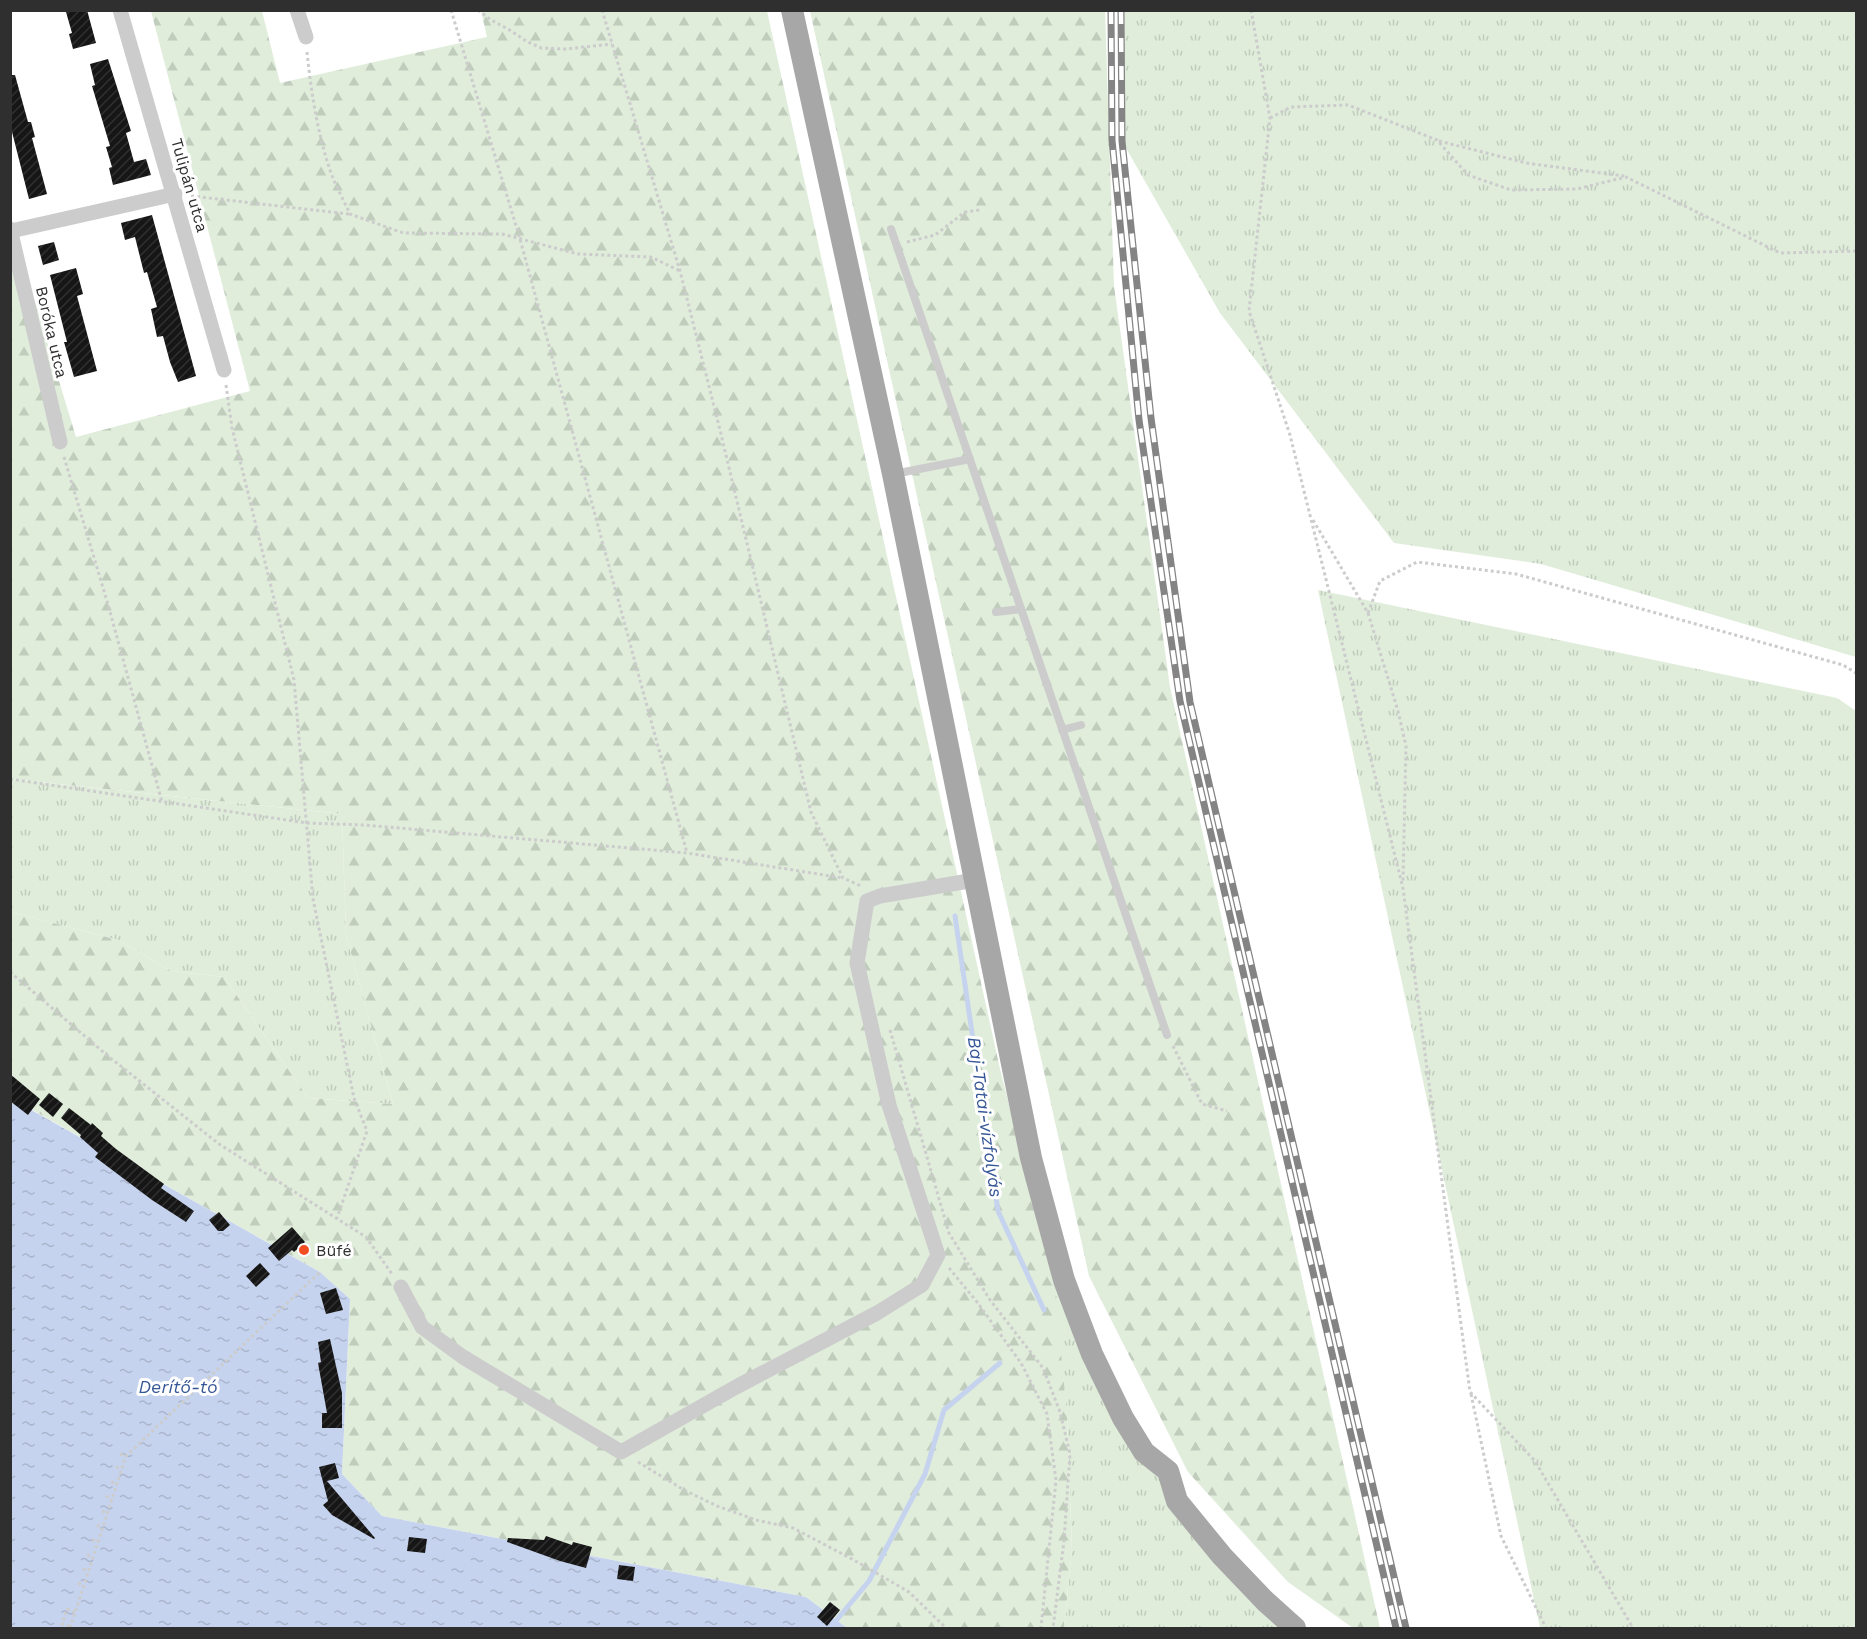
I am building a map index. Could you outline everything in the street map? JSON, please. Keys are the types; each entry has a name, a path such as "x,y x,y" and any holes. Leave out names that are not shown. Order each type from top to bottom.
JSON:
{"main road":[{"path":"792,10 893,474 1031,1158 1064,1280 1092,1354 1123,1418 1144,1452 1168,1471 1177,1501 1222,1556 1295,1629"}],"street":[{"name":"Tulipán utca","path":"120,10 224,370"},
{"path":"297,10 306,37"},
{"path":"11,230 174,194"},
{"name":"Boróka utca","path":"11,230 60,442"},
{"path":"401,1287 422,1327 463,1357 621,1452 736,1387 886,1308 922,1285 938,1255 890,1105 857,963 867,901 880,896 975,880"}],"lane":[{"path":"891,229 1167,1035"},
{"path":"893,474 970,459"},
{"path":"996,612 1021,609"},
{"path":"1062,730 1081,725"}],"path":[{"path":"450,10 520,239 687,853"},
{"path":"478,10 490,21 541,48 566,49 612,44"},
{"path":"602,10 680,271 723,441 810,812 843,878"},
{"path":"1251,10 1270,118 1249,311 1290,435 1403,888 1470,1392 1501,1536 1546,1629"},
{"path":"306,37 311,91 322,142 330,169 350,214"},
{"path":"1270,118 1291,107 1348,105 1437,140 1526,164 1626,177 1780,253 1857,251"},
{"path":"1437,140 1468,175 1511,190 1577,189 1626,177"},
{"path":"174,194 350,214 403,233 502,234 578,254 651,257 680,271"},
{"path":"897,245 935,235 965,212 980,210"},
{"path":"224,370 232,428 294,680 313,899 354,1098 367,1131 337,1218"},
{"path":"60,442 109,608 162,802"},
{"path":"1310,516 1368,613 1406,746 1403,888"},
{"path":"1368,613 1380,581 1417,562 1516,574 1843,665 1857,673"},
{"path":"10,779 307,823 364,825 687,853 843,878 880,896"},
{"path":"10,972 108,1056 219,1144 366,1237 401,1287"},
{"path":"887,1020 950,1233 990,1300 1042,1368 1060,1412 1070,1454 1064,1542 1053,1629"},
{"path":"1167,1035 1203,1104 1227,1112"},
{"path":"938,1255 977,1302 1021,1363 1047,1414 1056,1480 1041,1629"},
{"path":"75,1612 67,1609 62,1624 70,1628 73,1621 126,1456 320,1272"},
{"path":"1470,1392 1534,1461 1633,1629"},
{"path":"621,1452 684,1490 756,1520 793,1528 868,1568 909,1592 946,1629"},
{"path":"120,1454 126,1456"},
{"path":"116,1467 122,1470"},
{"path":"111,1482 117,1484"},
{"path":"106,1496 112,1498"},
{"path":"102,1511 108,1514"},
{"path":"105,1520 111,1523"},
{"path":"97,1525 103,1527"},
{"path":"100,1535 106,1537"},
{"path":"92,1540 98,1542"},
{"path":"96,1550 102,1552"},
{"path":"87,1555 93,1557"},
{"path":"91,1564 97,1566"},
{"path":"83,1569 89,1571"},
{"path":"87,1578 93,1581"},
{"path":"78,1583 84,1586"},
{"path":"82,1592 88,1594"},
{"path":"77,1607 83,1609"},
{"path":"73,1621 78,1623"}],"green space":[{"path":"151,11 262,11 280,83 487,37 481,11 767,11 1000,1069 1054,1281 1067,1415 1072,1549 1064,1628 847,1628 806,1597 382,1516 342,1474 350,1299 320,1272 11,1098 11,912 118,940 171,971 224,977 308,1098 393,1104 346,935 342,814 11,779 10,219 76,437 250,391"},
{"path":"810,11 1105,11 1114,286 1170,687 1380,1628 1353,1628 1288,1582 1188,1472 1089,1276"},
{"path":"1121,11 1856,11 1856,657 1541,564 1394,543 1220,313 1122,141"},
{"path":"1318,590 1837,698 1856,711 1856,1628 1540,1628"},
{"path":"10,779 342,814 346,935 393,1104 308,1098 224,977 171,971 118,940 11,912"},
{"path":"1064,1280 1177,1501 1295,1628 1064,1628 1072,1549 1067,1415 1053,1285"}],"water":[{"name":"Derítő-tó","path":"10,1098 320,1272 350,1299 342,1474 382,1516 806,1597 847,1628 11,1628"}],"building":[{"path":"87,10 96,43 73,49 69,34 72,33 66,12"},
{"path":"108,59 131,131 126,133 134,162 146,159 151,175 113,185 109,168 112,167 106,147 110,146 92,86 95,85 90,64"},
{"path":"10,75 15,75 28,122 31,122 35,137 32,138 47,194 29,199 10,124"},
{"path":"152,215 196,376 178,382 163,336 157,337 151,309 157,307 147,272 144,273 135,237 125,240 121,223"},
{"path":"54,242 59,260 43,265 38,246"},
{"path":"76,268 83,294 77,296 97,371 74,377 50,275"},
{"path":"10,1074 40,1099 28,1115 10,1101"},
{"path":"49,1093 63,1104 53,1117 39,1105"},
{"path":"69,1108 91,1125 92,1123 103,1133 101,1136 116,1149 164,1184 161,1188 194,1211 186,1222 152,1200 95,1157 98,1153 61,1118"},
{"path":"219,1212 230,1225 223,1231 218,1231 209,1220"},
{"path":"292,1227 305,1242 279,1261 268,1248"},
{"path":"260,1263 270,1274 256,1287 246,1276"},
{"path":"336,1288 343,1310 326,1314 320,1293"},
{"path":"330,1339 342,1393 342,1428 322,1428 322,1413 327,1413 318,1363 321,1362 318,1342"},
{"path":"335,1463 339,1478 327,1481 374,1539 332,1515 323,1505 328,1501 319,1467"},
{"path":"546,1536 572,1545 573,1542 592,1547 586,1568 507,1542 508,1538 544,1540"},
{"path":"409,1537 427,1539 425,1553 407,1551"},
{"path":"619,1565 635,1567 633,1581 617,1579"},
{"path":"830,1602 840,1610 827,1626 817,1617"}],"waterway":[{"name":"Baj-Tatai-vízfolyás","path":"955,916 998,1211 1044,1310"},
{"name":"Baj-Tatai-vízfolyás","path":"830,1628 869,1581 925,1474 944,1410 1000,1363"}],"railway":[{"path":"1111,10 1112,140 1139,420 1180,701 1396,1628"},
{"path":"1121,10 1122,141 1151,418 1190,702 1406,1628"}],"place":[{"name":"Büfé","path":"304,1250"}]}
